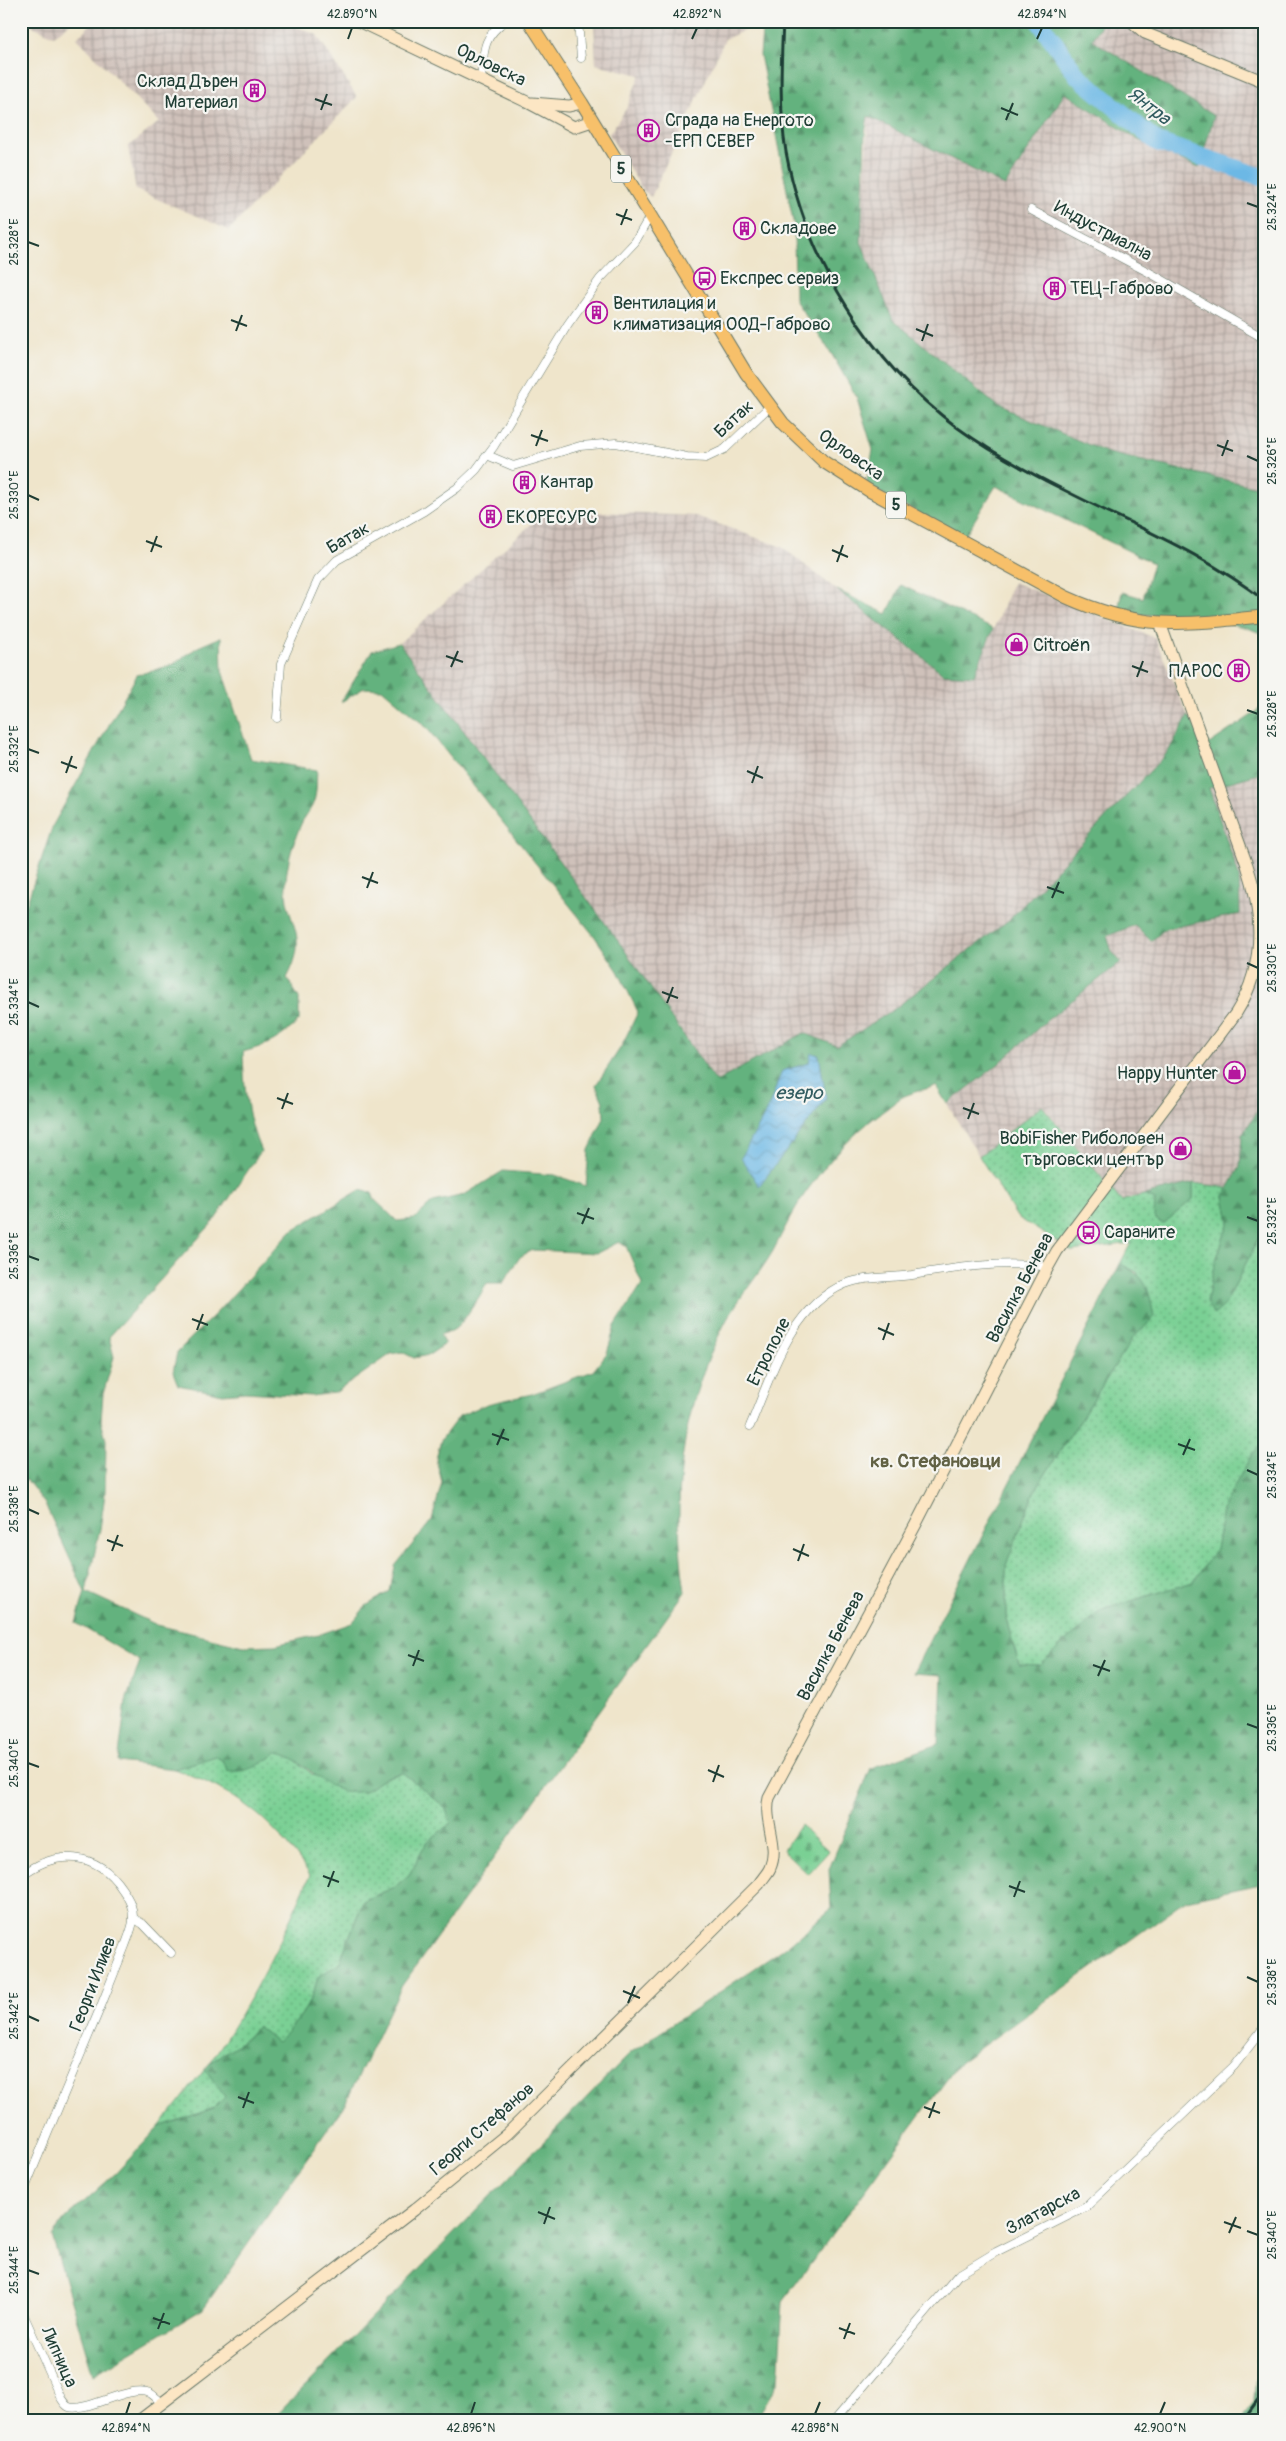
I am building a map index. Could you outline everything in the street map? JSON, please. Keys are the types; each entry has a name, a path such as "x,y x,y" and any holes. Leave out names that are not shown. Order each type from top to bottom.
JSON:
{"main road":[{"name":"5","path":"530,22 582,103"},
{"name":"Орловска","path":"582,103 769,407 811,451 838,471 880,496 1075,602 1114,616 1160,623 1190,624 1259,617"}],"street":[{"name":"Орловска","path":"358,21 528,102 574,127 592,121"},
{"path":"481,80 488,39 492,30 505,21"},
{"path":"578,21 581,58"},
{"path":"1131,21 1145,33 1265,82"},
{"name":"Орловска","path":"528,102 569,106 582,103"},
{"name":"Индустриална","path":"1031,210 1152,274 1265,339"},
{"name":"Батак","path":"278,718 281,664 318,580 325,570 337,560 396,528 457,488 476,470 487,456 568,324 600,279 635,242 650,216"},
{"name":"Батак","path":"487,456 513,466 580,446 616,443 687,457 706,458 725,449 769,407"},
{"name":"Василка Бенева","path":"766,1808 775,1786 920,1516 1057,1251 1236,1013 1255,974 1258,904 1252,880 1160,623"},
{"name":"Етрополе","path":"750,1426 784,1347 814,1306 835,1290 862,1279 912,1275 949,1268 1028,1264 1048,1267"},
{"name":"Георги Стефанов","path":"140,2420 414,2210 526,2117 759,1884 770,1868 773,1857 766,1808"},
{"name":"Георги Илиев","path":"21,1876 38,1865 59,1859 73,1858 97,1864 119,1884 132,1905 133,1918 114,1974 21,2198"},
{"path":"133,1918 143,1924 171,1953"},
{"name":"Златарска","path":"835,2420 958,2275 996,2252 1086,2207 1234,2066 1265,2026"},
{"name":"Липница","path":"21,2309 61,2398 66,2404 75,2408 126,2394 146,2392 162,2403"}],"shaded area":[{"path":"22,21 72,21 54,36"},
{"path":"94,21 283,21 317,35 357,97 229,230 136,190 128,147 159,122 77,38"},
{"path":"594,21 752,21 750,28 725,39 651,197 642,189 609,134 626,109 640,75 596,64"},
{"name":"ТЕЦ-Габрово","path":"1265,21 1265,490 1108,453 997,406 893,320 861,242 868,116 1005,186 1065,93 1138,140 1214,116 1091,40 1103,22"},
{"path":"547,510 696,516 782,547 944,674 974,676 1013,582 1155,638 1188,716 1168,752 1010,919 893,1010 837,1046 804,1033 716,1082 621,945 399,643"},
{"path":"1265,772 1265,1100 1242,1135 1240,1167 1228,1188 1193,1183 1121,1201 1043,1106 979,1156 947,1104 995,1067 1046,1021 1121,962 1112,952 1107,936 1135,925 1151,941 1165,929 1240,914 1239,876 1209,788"}],"green space":[{"path":"763,21 1106,21 1103,22 1092,40 1214,116 1199,168 1138,140 1065,93 1005,186 868,116 865,133 861,242 893,320 997,406 1108,453 1265,489 1265,635 1248,628 1196,616 1117,614 1122,592 1143,598 1153,563 996,486 964,537 866,485 873,450 857,398 831,353 795,300 794,226 760,55"},
{"path":"901,585 993,629 974,676 944,674 837,590 887,614"},
{"path":"221,637 222,671 251,759 317,770 314,801 296,836 289,858 286,881 288,907 297,938 294,962 287,978 299,998 299,1021 274,1041 243,1052 247,1103 252,1127 261,1151 214,1221 109,1337 114,1357 103,1394 101,1421 106,1440 105,1494 100,1529 86,1592 157,1625 244,1646 275,1645 318,1635 352,1623 366,1606 390,1591 395,1566 432,1520 442,1482 436,1459 441,1440 459,1416 487,1404 532,1394 593,1371 607,1353 615,1326 642,1284 626,1246 619,1242 597,1253 532,1250 520,1257 503,1283 487,1283 472,1308 458,1326 440,1335 445,1344 429,1355 414,1358 402,1352 391,1354 335,1393 311,1396 245,1392 223,1394 178,1385 173,1372 177,1352 219,1310 291,1231 360,1190 372,1193 375,1200 397,1221 414,1219 433,1202 464,1195 503,1171 555,1175 586,1186 589,1150 604,1118 603,1102 596,1085 621,1047 638,1012 618,971 595,937 426,727 382,689 364,688 341,702 372,651 399,643 621,945 716,1082 804,1033 837,1046 893,1010 1010,919 1168,752 1188,716 1209,744 1255,713 1265,701 1265,772 1209,788 1239,876 1240,914 1165,929 1151,941 1135,925 1107,936 1112,952 1121,962 1046,1021 995,1067 947,1104 936,1086 897,1100 859,1131 827,1164 796,1207 773,1251 725,1323 710,1355 698,1388 683,1454 680,1488 679,1522 685,1592 401,1987 345,2104 203,2309 93,2375 52,2236 65,2219 116,2173 159,2127 214,2108 225,2097 205,2069 210,2063 247,2038 257,2026 277,2042 285,2035 303,2013 312,1997 318,1977 339,1964 363,1901 393,1888 409,1875 427,1842 451,1823 445,1807 403,1773 384,1778 367,1790 351,1792 327,1784 297,1761 277,1753 260,1764 241,1771 227,1770 224,1762 216,1756 174,1769 118,1762 126,1701 140,1661 76,1623 85,1592 45,1504 27,1480 21,1482 21,920 53,825 137,675 172,665 198,647","holes":["819,1055 826,1099 759,1186 768,1109 782,1071 809,1063"]},
{"path":"1265,1100 1265,1225 1225,1305 1214,1315 1207,1303 1213,1270 1229,1221 1224,1196 1240,1167 1242,1135"},
{"path":"1042,1106 1121,1201 1144,1195 1155,1200 1155,1218 1163,1224 1193,1199 1193,1183 1228,1188 1224,1196 1229,1221 1213,1270 1207,1303 1225,1305 1265,1225 1265,1442 1252,1454 1224,1506 1216,1549 1193,1582 1102,1610 1040,1666 1019,1665 1006,1619 1006,1565 1034,1492 1132,1339 1154,1317 1137,1272 1120,1264 1131,1243 1072,1251 1017,1217 979,1156"},
{"path":"1193,1183 1193,1199 1163,1224 1154,1218 1155,1200 1144,1195"},
{"path":"1120,1264 1136,1274 1146,1285 1151,1299 1154,1318 1132,1339 1034,1492 1006,1565 1006,1619 1019,1665 1040,1666 1102,1610 1193,1582 1216,1549 1224,1506 1252,1454 1265,1442 1265,1883 1186,1900 959,2063 783,2301 778,2382 756,2420 272,2420 630,2053 786,1947 831,1909 829,1869 871,1768 939,1744 942,1675 913,1673"},
{"path":"278,1752 288,1754 313,1775 364,1791 387,1777 403,1773 445,1807 451,1823 427,1842 409,1875 393,1888 363,1901 339,1964 318,1977 312,1997 303,2013 277,2043 257,2026 247,2038 210,2063 239,2018 264,1971 310,1875 282,1838 252,1810 216,1787 174,1769 216,1756 224,1762 227,1770 264,1762"},
{"path":"800,1825 829,1851 808,1874 783,1850"},
{"path":"205,2069 226,2097 215,2108 159,2127"},
{"path":"1265,2347 1265,2420 1242,2420 1254,2400 1257,2359"}],"water":[{"name":"езеро","path":"811,1053 819,1055 826,1099 759,1186 741,1158 768,1109 782,1071 809,1063"}],"waterway":[{"name":"Янтра","path":"1039,21 1078,76 1157,142 1265,178"}],"railway":[{"path":"783,21 781,70 782,120 786,152 796,192 809,232 826,270 846,306 870,341 897,373 926,402 983,445 1050,483 1193,554 1242,584 1265,601"},
{"path":"1243,2420 1265,2390"}],"place":[{"name":"Склад Дърен Материал","path":"254,91"},
{"name":"Сграда на Енергото -ЕРП СЕВЕР","path":"649,130"},
{"name":"Складове","path":"744,228"},
{"name":"Експрес сервиз","path":"704,278"},
{"name":"ТЕЦ-Габрово","path":"1054,288"},
{"name":"Вентилация и климатизация ООД-Габрово","path":"597,313"},
{"name":"Кантар","path":"524,482"},
{"name":"ЕКОРЕСУРС","path":"490,517"},
{"name":"Citroën","path":"1017,645"},
{"name":"ПАРОС","path":"1239,671"},
{"name":"Happy Hunter","path":"1234,1073"},
{"name":"BobiFisher Риболовен търговски център","path":"1180,1148"},
{"name":"Сараните","path":"1088,1232"}],"district":[{"name":"кв. Стефановци","path":"935,1461"}]}
